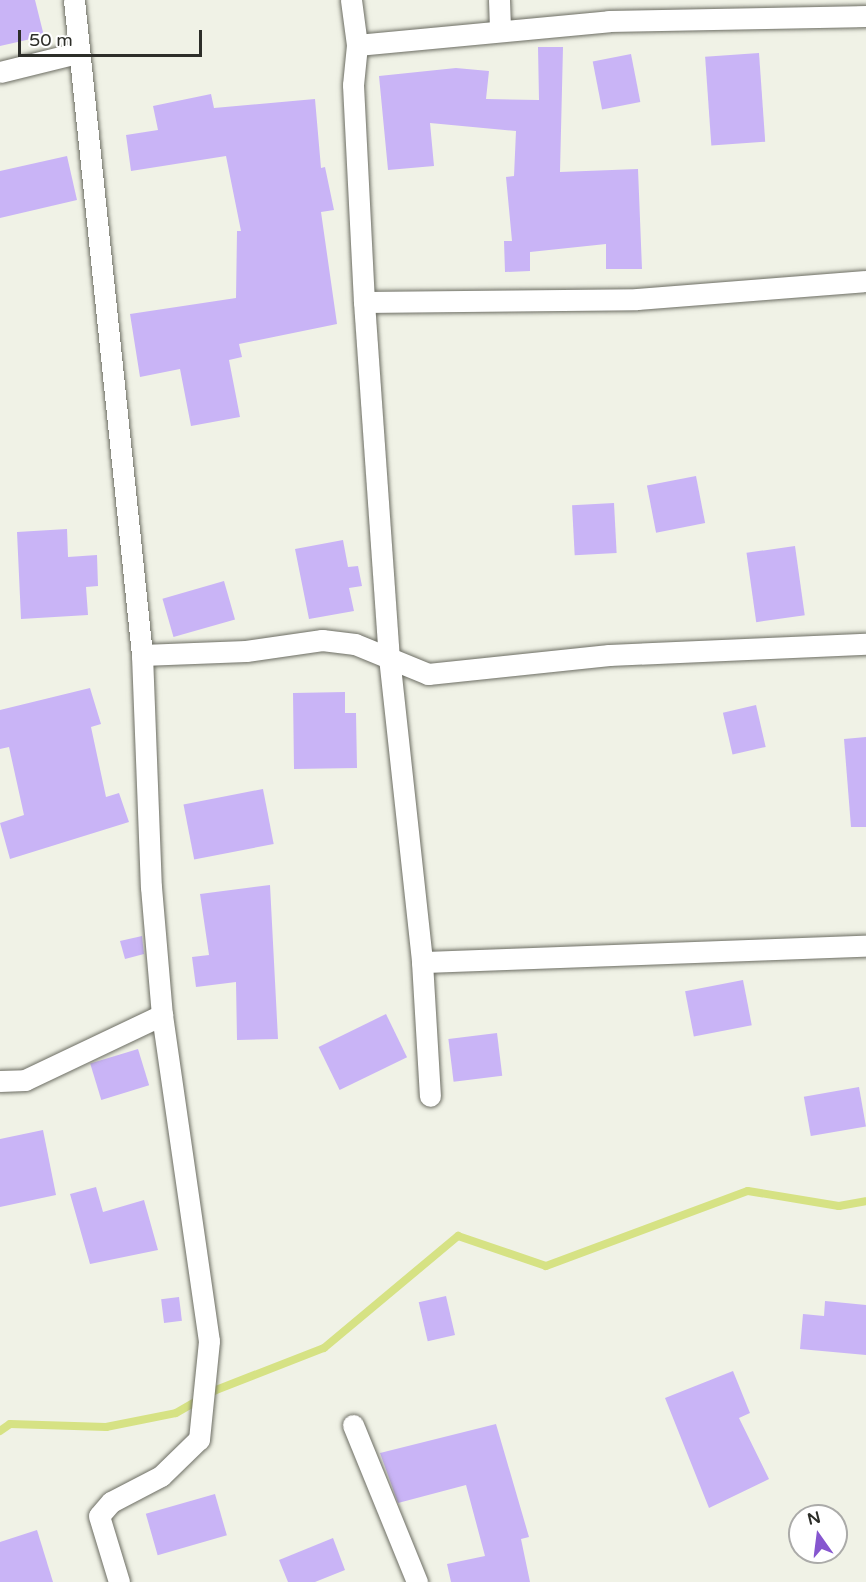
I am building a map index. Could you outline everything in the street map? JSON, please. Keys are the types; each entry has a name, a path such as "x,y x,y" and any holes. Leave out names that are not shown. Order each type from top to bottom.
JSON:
{"street":[{"path":"74,0 77,53 142,655 151,887 162,1015 209,1341 199,1439 161,1476 111,1502 99,1516 119,1582"},
{"path":"351,0 357,45 353,85 364,302 389,657 422,962 430,1096"},
{"path":"499,0 500,30"},
{"path":"357,45 500,30 533,31 609,21 866,16"},
{"path":"0,72 77,53"},
{"path":"364,302 637,299 866,282"},
{"path":"142,655 246,651 322,640 355,644 428,674 630,654 866,644"},
{"path":"422,962 866,946"},
{"path":"0,1081 25,1080 162,1015"},
{"path":"353,1425 417,1582"}],"building":[{"path":"0,0 35,0 44,36 0,46"},
{"path":"538,47 563,47 560,172 638,169 642,269 606,269 606,244 530,252 530,271 505,272 504,241 512,241 506,177 514,176 516,131 430,123 434,166 388,170 379,76 456,68 489,71 486,99 539,100"},
{"path":"759,53 765,142 711,146 705,57"},
{"path":"631,54 640,102 602,110 593,61"},
{"path":"211,94 214,108 315,99 321,168 325,167 334,210 321,212 337,324 239,344 242,357 229,360 240,417 191,426 180,369 140,377 130,314 236,298 237,231 241,231 226,156 131,171 126,135 158,130 153,106"},
{"path":"67,156 77,200 0,218 0,171"},
{"path":"696,476 705,523 656,533 647,486"},
{"path":"614,503 617,553 575,555 572,505"},
{"path":"67,529 68,557 97,555 98,586 86,587 88,615 21,619 17,532"},
{"path":"343,540 348,567 358,566 362,586 349,588 354,611 309,619 295,549"},
{"path":"795,546 805,615 756,622 746,553"},
{"path":"224,581 235,619 174,637 162,599"},
{"path":"90,688 101,724 91,727 106,797 119,793 129,822 10,859 0,823 24,815 9,747 0,749 0,710"},
{"path":"345,692 345,713 356,713 357,768 294,769 293,693"},
{"path":"756,705 766,747 733,755 723,713"},
{"path":"866,737 866,827 851,827 844,739"},
{"path":"263,789 274,844 194,859 183,804"},
{"path":"270,885 278,1039 237,1040 236,982 196,987 192,957 209,955 200,894"},
{"path":"142,936 144,954 125,959 120,941"},
{"path":"743,980 752,1025 694,1036 685,991"},
{"path":"386,1014 407,1057 340,1090 319,1047"},
{"path":"497,1033 502,1076 454,1082 448,1039"},
{"path":"138,1049 149,1085 101,1100 90,1064"},
{"path":"859,1087 866,1126 811,1136 804,1097"},
{"path":"43,1130 56,1195 0,1207 0,1139"},
{"path":"96,1187 103,1212 144,1200 158,1250 90,1264 70,1194"},
{"path":"446,1296 455,1335 428,1341 419,1302"},
{"path":"179,1297 182,1321 164,1323 161,1299"},
{"path":"825,1301 866,1305 866,1355 800,1349 803,1314 824,1316"},
{"path":"733,1371 750,1413 739,1418 769,1479 709,1508 665,1398"},
{"path":"496,1424 529,1537 521,1539 530,1582 451,1582 447,1564 485,1556 466,1485 398,1503 380,1453"},
{"path":"215,1494 227,1535 158,1555 146,1514"},
{"path":"37,1530 53,1582 0,1582 0,1542"},
{"path":"333,1538 345,1570 315,1582 288,1582 279,1560"}],"waterway":[{"path":"0,1431 10,1424 106,1427 176,1413 216,1390 324,1348 458,1236 546,1266 748,1191 839,1206 866,1201"}]}
